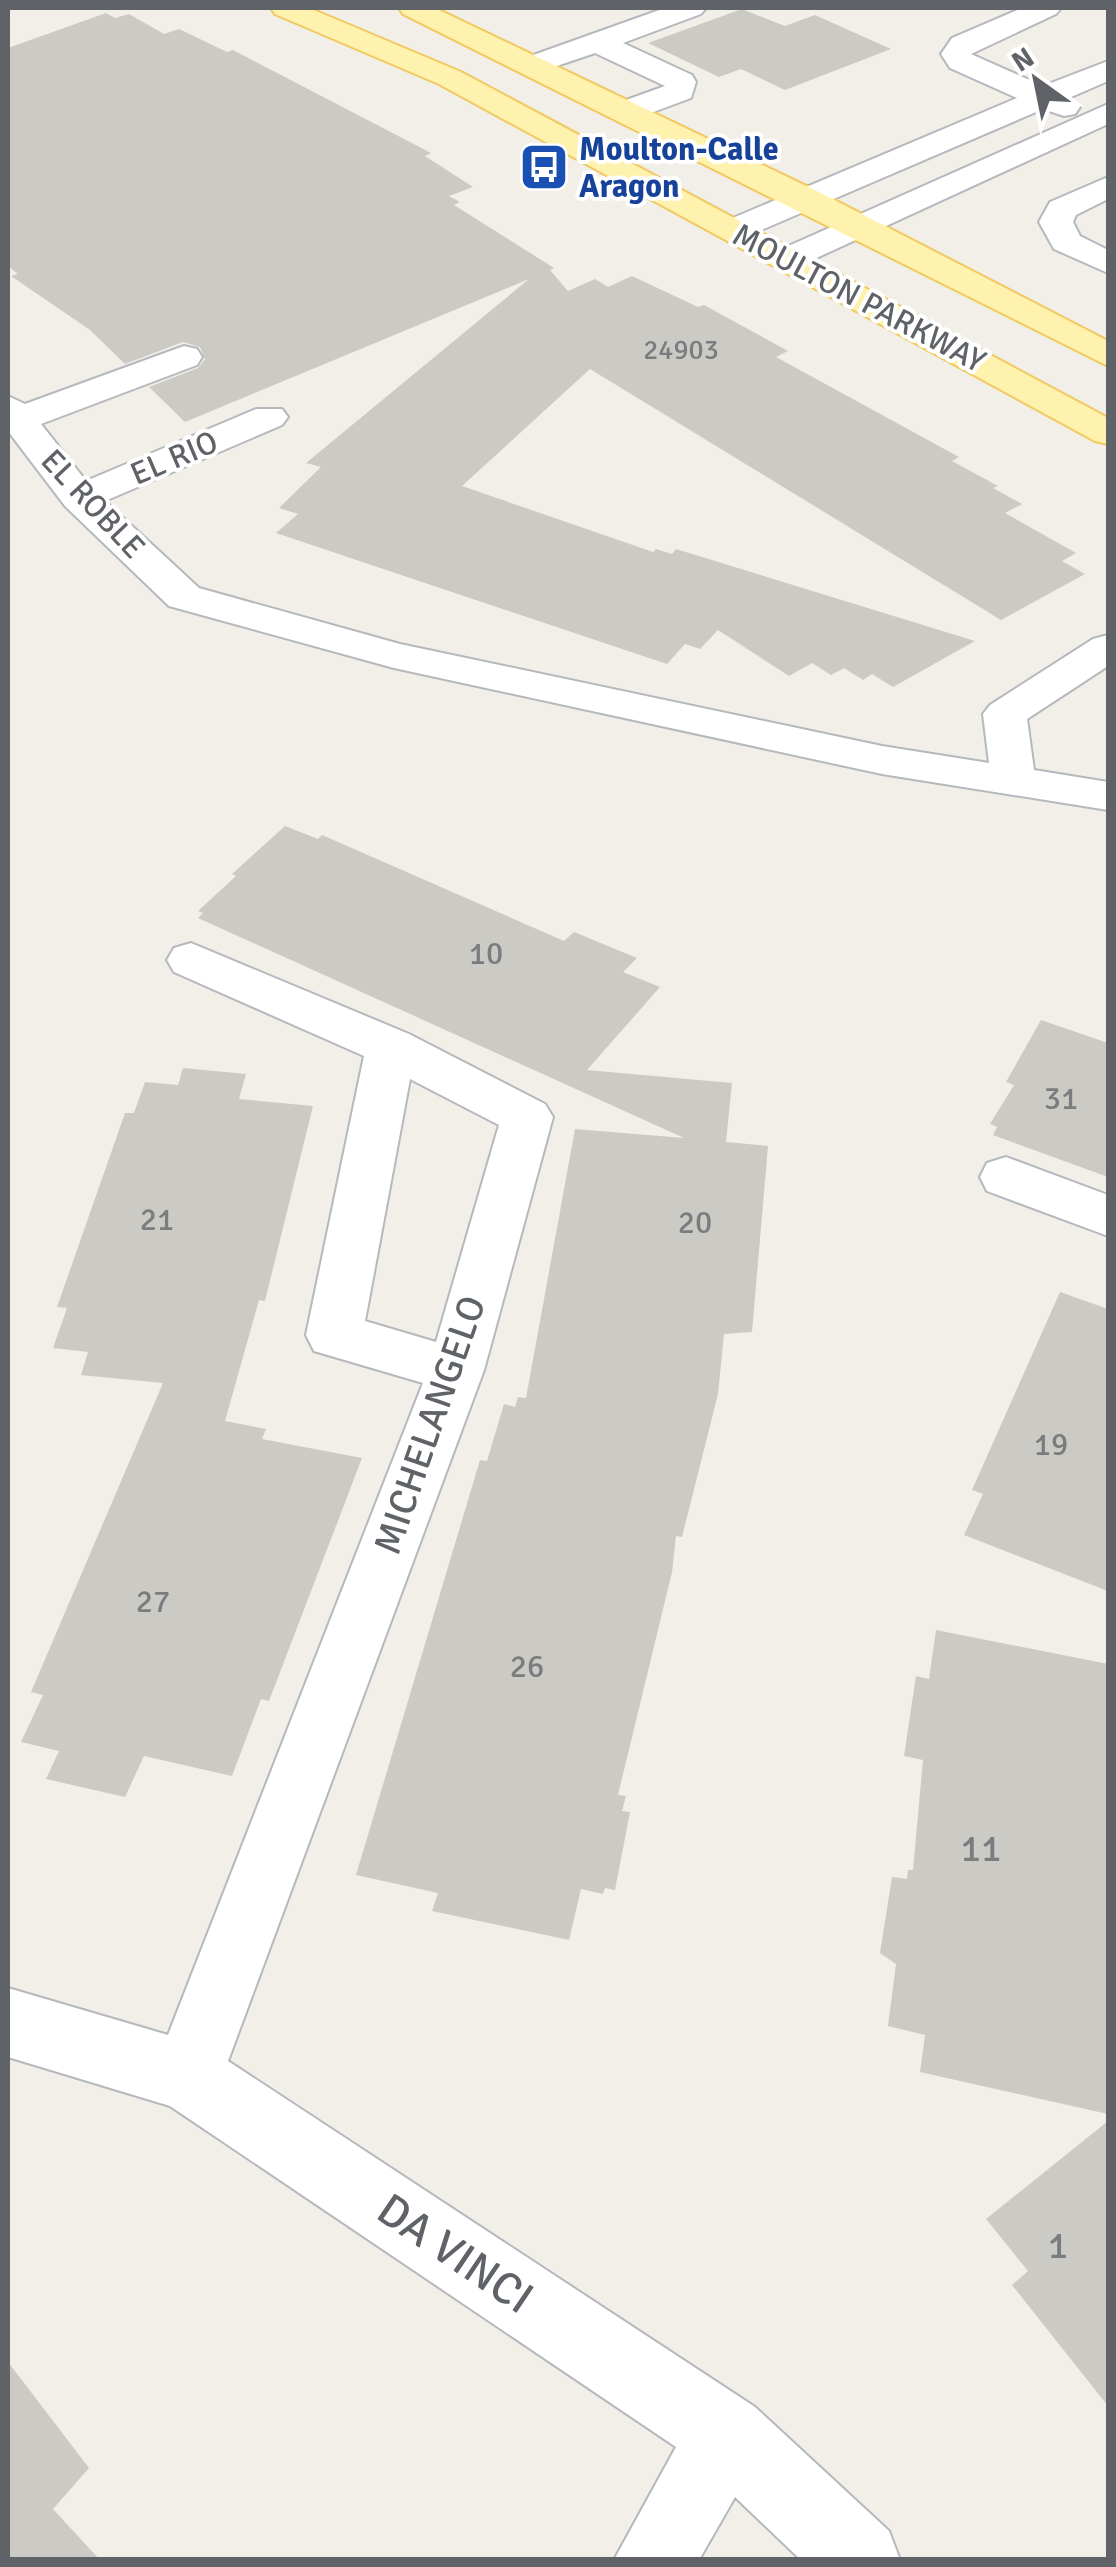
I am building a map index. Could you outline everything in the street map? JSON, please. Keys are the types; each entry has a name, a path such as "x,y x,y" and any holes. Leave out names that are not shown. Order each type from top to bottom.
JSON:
{"main road":[{"name":"MOULTON PARKWAY","path":"286,8 450,78 1108,433"},
{"name":"MOULTON PARKWAY","path":"413,8 536,64 808,199 1108,355"}],"street":[{"path":"536,64 691,8"},
{"path":"1046,8 963,44 956,54 961,62 1103,119"},
{"path":"597,42 682,82 680,91 629,110"},
{"path":"733,230 1108,70"},
{"path":"787,259 1103,119"},
{"path":"1108,187 1062,210 1056,222 1066,242 1108,263"},
{"path":"13,413 184,357"},
{"name":"EL ROBLE","path":"13,413 79,498 184,597 394,655 882,760 1013,780"},
{"name":"EL RIO","path":"79,498 269,417"},
{"path":"1108,648 1005,714 1013,780 1108,796"},
{"name":"MICHELANGELO","path":"187,2076 456,1370 527,1116 391,1048 191,960"},
{"path":"391,1048 334,1334 456,1370"},
{"path":"1006,1178 1108,1216"},
{"name":"DA VINCI","path":"8,2023 187,2076 727,2435 860,2560"},
{"path":"654,2560 727,2435"}],"building":[{"path":"742,9 785,26 815,15 891,49 785,90 741,69 719,77 648,43"},
{"path":"106,13 115,18 129,14 164,34 179,29 227,52 233,50 431,153 425,156 473,187 449,196 460,202 454,205 554,268 550,270 568,291 595,279 608,287 632,276 698,307 704,305 788,351 776,357 959,457 952,461 1022,504 1005,513 1076,553 1062,561 1085,574 1001,620 590,369 462,486 653,552 656,549 672,554 676,549 975,641 893,687 872,674 863,680 844,668 831,675 812,663 789,676 718,630 700,649 685,644 667,664 276,533 298,514 279,508 321,467 306,463 529,279 185,422 149,387 198,368 205,359 200,347 183,342 125,364 90,330 11,276 18,274 8,266 8,48"},
{"path":"285,826 318,839 322,835 564,941 574,932 637,958 623,972 660,987 587,1070 732,1083 726,1142 768,1146 752,1332 724,1334 718,1394 682,1537 676,1536 672,1572 618,1795 626,1796 622,1811 630,1812 615,1890 605,1888 603,1894 581,1889 569,1940 432,1911 438,1893 356,1875 480,1460 487,1461 504,1404 515,1407 518,1397 526,1398 575,1129 684,1138 198,918 203,913 198,911 236,876 232,874"},
{"path":"1041,1020 1108,1043 1108,1177 993,1135 997,1127 990,1124 1014,1085 1006,1082"},
{"path":"183,1068 246,1074 239,1099 313,1106 265,1301 259,1300 225,1421 266,1429 262,1439 362,1458 269,1701 261,1699 232,1776 144,1756 125,1797 46,1779 59,1751 21,1742 43,1695 31,1692 163,1383 81,1375 88,1352 53,1348 67,1308 57,1307 125,1113 134,1113 145,1082 178,1085"},
{"path":"1060,1292 1108,1309 1108,1591 964,1535 983,1494 972,1490"},
{"path":"936,1630 1108,1664 1108,2114 920,2072 925,2035 888,2026 896,1964 880,1953 892,1877 907,1879 908,1870 913,1870 923,1760 904,1756 916,1676 929,1679"},
{"path":"1108,2121 1108,2406 1012,2285 1028,2271 986,2219"},
{"path":"8,2362 89,2468 53,2509 100,2560 8,2560"}],"place":[{"name":"Moulton-Calle Aragon","path":"544,167"}]}
